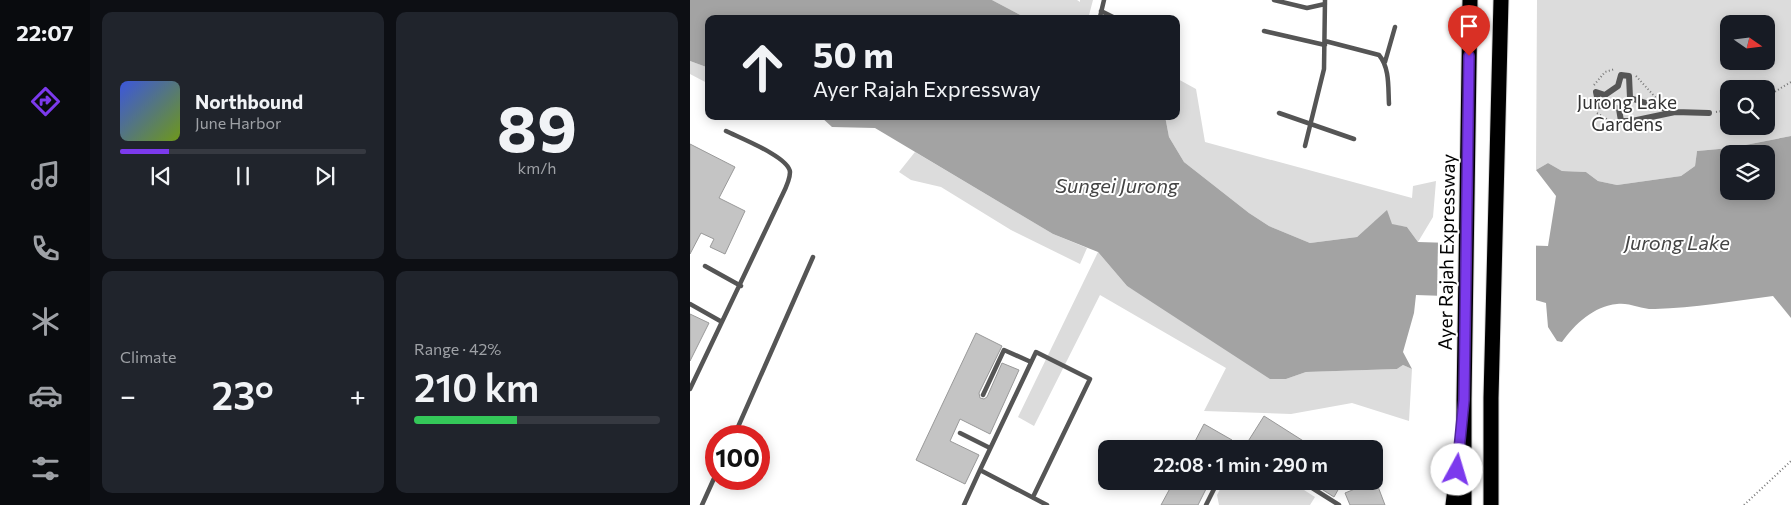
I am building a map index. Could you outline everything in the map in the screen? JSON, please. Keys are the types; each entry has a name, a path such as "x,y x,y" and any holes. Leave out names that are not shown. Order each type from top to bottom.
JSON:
{"highway":[{"name":"Ayer Rajah Expressway","path":"1464,505 1470,0"},
{"path":"1491,505 1494,245 1501,0"},
{"path":"1453,505 1464,400"}],"street":[{"path":"1675,112 1630,98 1628,76 1622,75 1618,86 1605,94 1596,92 1599,106 1614,105 1619,108 1622,120 1632,121 1675,112 1709,113"}],"lane":[{"path":"1104,0 1101,14 1104,15"},
{"path":"1274,0 1307,8 1325,2 1324,69 1305,146"},
{"path":"1389,104 1385,62 1395,27"},
{"path":"1264,30 1379,55 1385,62"},
{"path":"1279,113 1354,139"},
{"path":"690,389 692,379 740,286 788,182 790,172 784,160 726,131"},
{"path":"739,425 813,257"},
{"path":"705,266 740,286"},
{"path":"690,304 722,322"},
{"path":"983,395 1004,350 1031,362"},
{"path":"964,505 1036,352 1090,379 1033,497"},
{"path":"960,433 990,448"},
{"path":"980,470 1047,505"},
{"path":"702,505 709,490"},
{"path":"1206,505 1214,490"},
{"path":"1315,490 1339,505"}],"path":[{"path":"1775,92 1791,82"},
{"path":"1709,113 1720,111"},
{"path":"1744,505 1791,461"}],"green space":[{"path":"992,0 1077,0 1080,2 1080,0 1093,0 1089,15 1020,15"},
{"name":"Jurong Lake Gardens","path":"1537,0 1791,0 1791,136 1745,145 1720,145 1720,149 1697,151 1695,166 1681,176 1617,185 1598,181 1586,172 1562,171 1548,163 1536,170"},
{"path":"690,61 705,67 705,82 690,74"},
{"path":"1180,80 1196,89 1205,142 1412,198 1413,186 1436,181 1433,217 1418,242 1407,227 1374,222 1357,237 1310,243 1269,226 1249,213 1184,162 1169,137 1166,120 1180,120"},
{"path":"915,152 1053,234 1087,248 1080,264 1011,230 941,187 911,180 899,172"},
{"path":"1098,252 1127,286 1286,379 1306,372 1397,369 1403,365 1412,369 1409,421 1352,403 1291,414 1204,411 1226,368 1100,295 1034,426 1018,417"},
{"path":"1220,490 1304,490 1315,497 1310,505 1219,505 1217,495"}],"water":[{"path":"690,0 992,0 1020,15 705,15 705,67 690,61"},
{"name":"Sungei Jurong","path":"824,120 1166,120 1169,137 1184,162 1249,213 1269,226 1310,243 1357,237 1387,210 1392,224 1407,227 1418,242 1548,246 1556,196 1536,170 1548,163 1562,171 1586,172 1598,181 1617,185 1681,176 1695,166 1697,151 1720,149 1720,200 1775,200 1775,145 1745,145 1791,136 1791,318 1773,296 1670,308 1650,309 1617,304 1609,305 1593,312 1573,329 1562,342 1557,341 1548,327 1546,303 1532,299 1416,295 1414,313 1403,352 1412,369 1403,365 1397,369 1306,372 1286,379 1270,379 1127,286 1098,252 1053,234 875,128 832,127"}],"pier":[{"path":"1438,241 1536,245 1536,303 1437,298"}],"building":[{"path":"690,144 735,167 719,198 745,211 725,254 710,247 714,239 701,233 690,254"},
{"path":"690,314 709,323 690,361"},
{"path":"976,333 1002,346 979,393 980,398 984,399 987,397 1002,363 1019,370 990,434 960,419 950,441 979,455 965,484 916,460"},
{"path":"1264,416 1302,440 1249,440"},
{"path":"1204,424 1232,440 1196,440"},
{"path":"1169,490 1206,490 1198,505 1161,505"},
{"path":"1323,490 1338,490 1334,497"},
{"path":"1352,490 1379,490 1385,505 1350,505 1345,493"}],"route":[{"path":"1457,470 1464,400 1469,56"}],"water label":[{"name":"Jurong Lake","path":"1677,242"}]}
